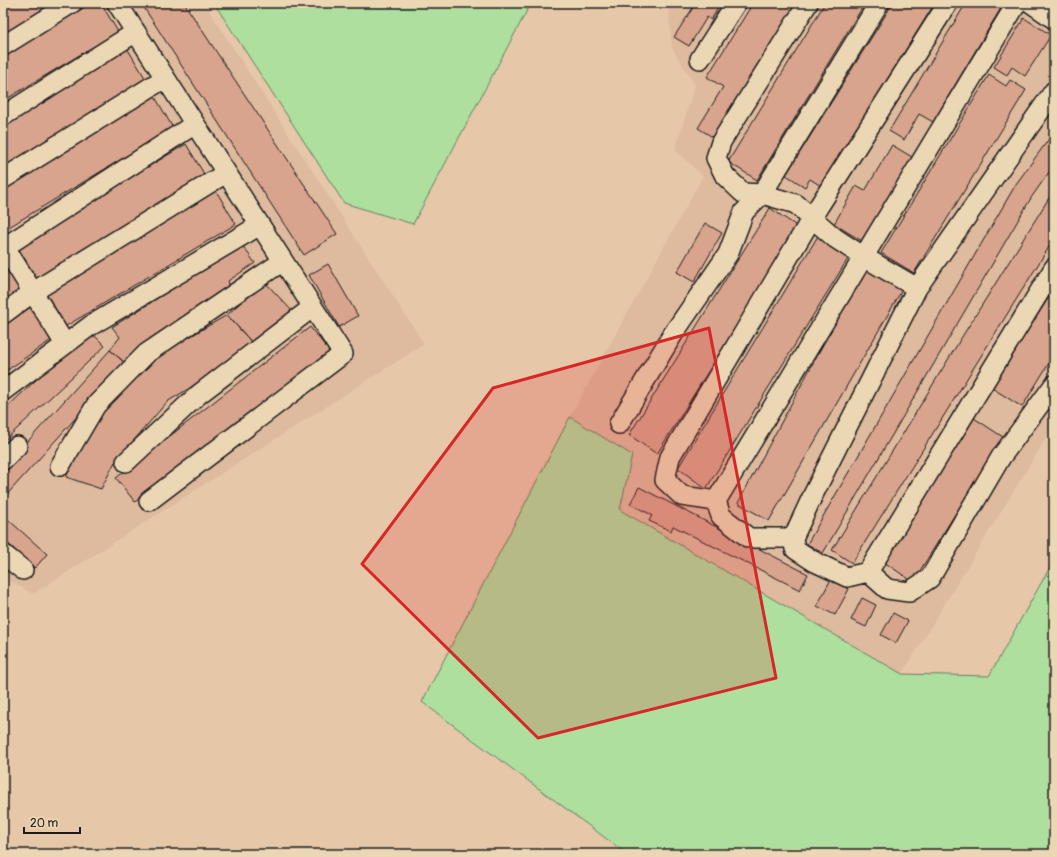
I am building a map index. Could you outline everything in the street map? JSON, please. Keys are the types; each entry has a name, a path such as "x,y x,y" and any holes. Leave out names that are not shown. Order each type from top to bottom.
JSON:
{"lane":[{"path":"3,46 72,3"},
{"path":"117,3 343,354 149,501"},
{"path":"700,59 736,3"},
{"path":"808,3 721,142 716,158 725,176 743,194 762,194 796,204 813,217 835,238 917,288"},
{"path":"619,424 673,334 728,254 744,212 762,194 879,3"},
{"path":"716,500 682,496 665,480 670,457 819,206 948,3"},
{"path":"793,538 749,538 721,516 716,500 1017,3"},
{"path":"1031,3 1054,19"},
{"path":"3,116 136,32"},
{"path":"3,179 165,78"},
{"path":"1054,91 917,288 812,495 793,538 795,549 815,562 847,576 868,572 1054,268"},
{"path":"65,344 4,246 195,124"},
{"path":"3,314 32,292 226,173"},
{"path":"3,391 90,326 260,225"},
{"path":"60,466 96,405 147,353 283,261"},
{"path":"126,462 198,395 313,307"},
{"path":"868,572 887,589 909,592 930,578 1001,457 1054,385"},
{"path":"3,460 17,446"},
{"path":"3,554 23,570"}],"highlighted area":[{"path":"709,328 776,678 538,738 362,564 493,388"}],"shaded area":[{"path":"3,3 204,3 424,344 33,594 3,577"},
{"path":"668,3 1054,3 1054,425 902,674 620,510 632,455 570,417 703,176 675,150 695,85 672,48"}],"green space":[{"path":"214,3 531,3 413,224 344,203"},
{"path":"570,417 632,455 620,510 902,674 989,676 1054,560 1054,854 627,854 422,702"}],"building":[{"path":"3,3 60,3 3,37"},
{"path":"92,3 101,3 118,32 3,101 3,56"},
{"path":"141,3 184,3 337,234 304,255"},
{"path":"696,3 721,3 711,20 707,17 689,46 674,37"},
{"path":"753,3 797,3 714,138 698,128 723,87 707,77"},
{"path":"825,3 865,3 757,180 728,162"},
{"path":"893,3 935,3 821,186 810,179 805,187 786,175"},
{"path":"966,3 992,3 1001,8 933,122 919,114 904,140 889,131"},
{"path":"1024,18 1051,35 1025,76 1012,67 1007,75 994,67"},
{"path":"127,48 147,81 3,168 3,123"},
{"path":"989,75 1006,86 1010,80 1026,90 914,273 881,253"},
{"path":"154,95 173,128 4,230 3,186"},
{"path":"1054,132 1054,165 1031,198 823,553 807,544 1016,184"},
{"path":"186,144 206,177 37,279 17,246"},
{"path":"892,145 912,157 862,241 834,224 856,186 865,191"},
{"path":"1054,190 1054,239 852,563 832,550 960,340"},
{"path":"216,191 236,224 66,326 46,293"},
{"path":"770,208 798,227 657,454 629,435"},
{"path":"705,223 722,233 694,282 677,272"},
{"path":"818,236 849,257 706,489 678,468"},
{"path":"242,245 255,263 228,281 231,290 149,339 125,363 110,350 120,337 112,327"},
{"path":"3,264 21,290 3,303"},
{"path":"328,264 358,316 339,327 309,275"},
{"path":"865,266 902,290 769,521 738,503"},
{"path":"264,281 293,312 256,347 227,315"},
{"path":"1054,289 1054,355 1022,407 992,388"},
{"path":"35,304 57,336 3,373 3,327"},
{"path":"227,315 256,347 167,402 115,462 101,489 66,477 100,408 143,364"},
{"path":"310,327 330,352 135,502 116,478"},
{"path":"89,330 105,346 3,442 3,411"},
{"path":"110,350 125,363 3,499 3,469"},
{"path":"974,418 1003,437 913,582 884,562"},
{"path":"639,487 808,574 800,590 673,526 671,531 649,521 652,515 630,504"},
{"path":"3,515 47,554 35,568 3,539"},
{"path":"831,579 849,589 835,615 817,606"},
{"path":"862,598 876,605 866,627 851,620"},
{"path":"893,613 908,621 896,643 881,635"}]}
